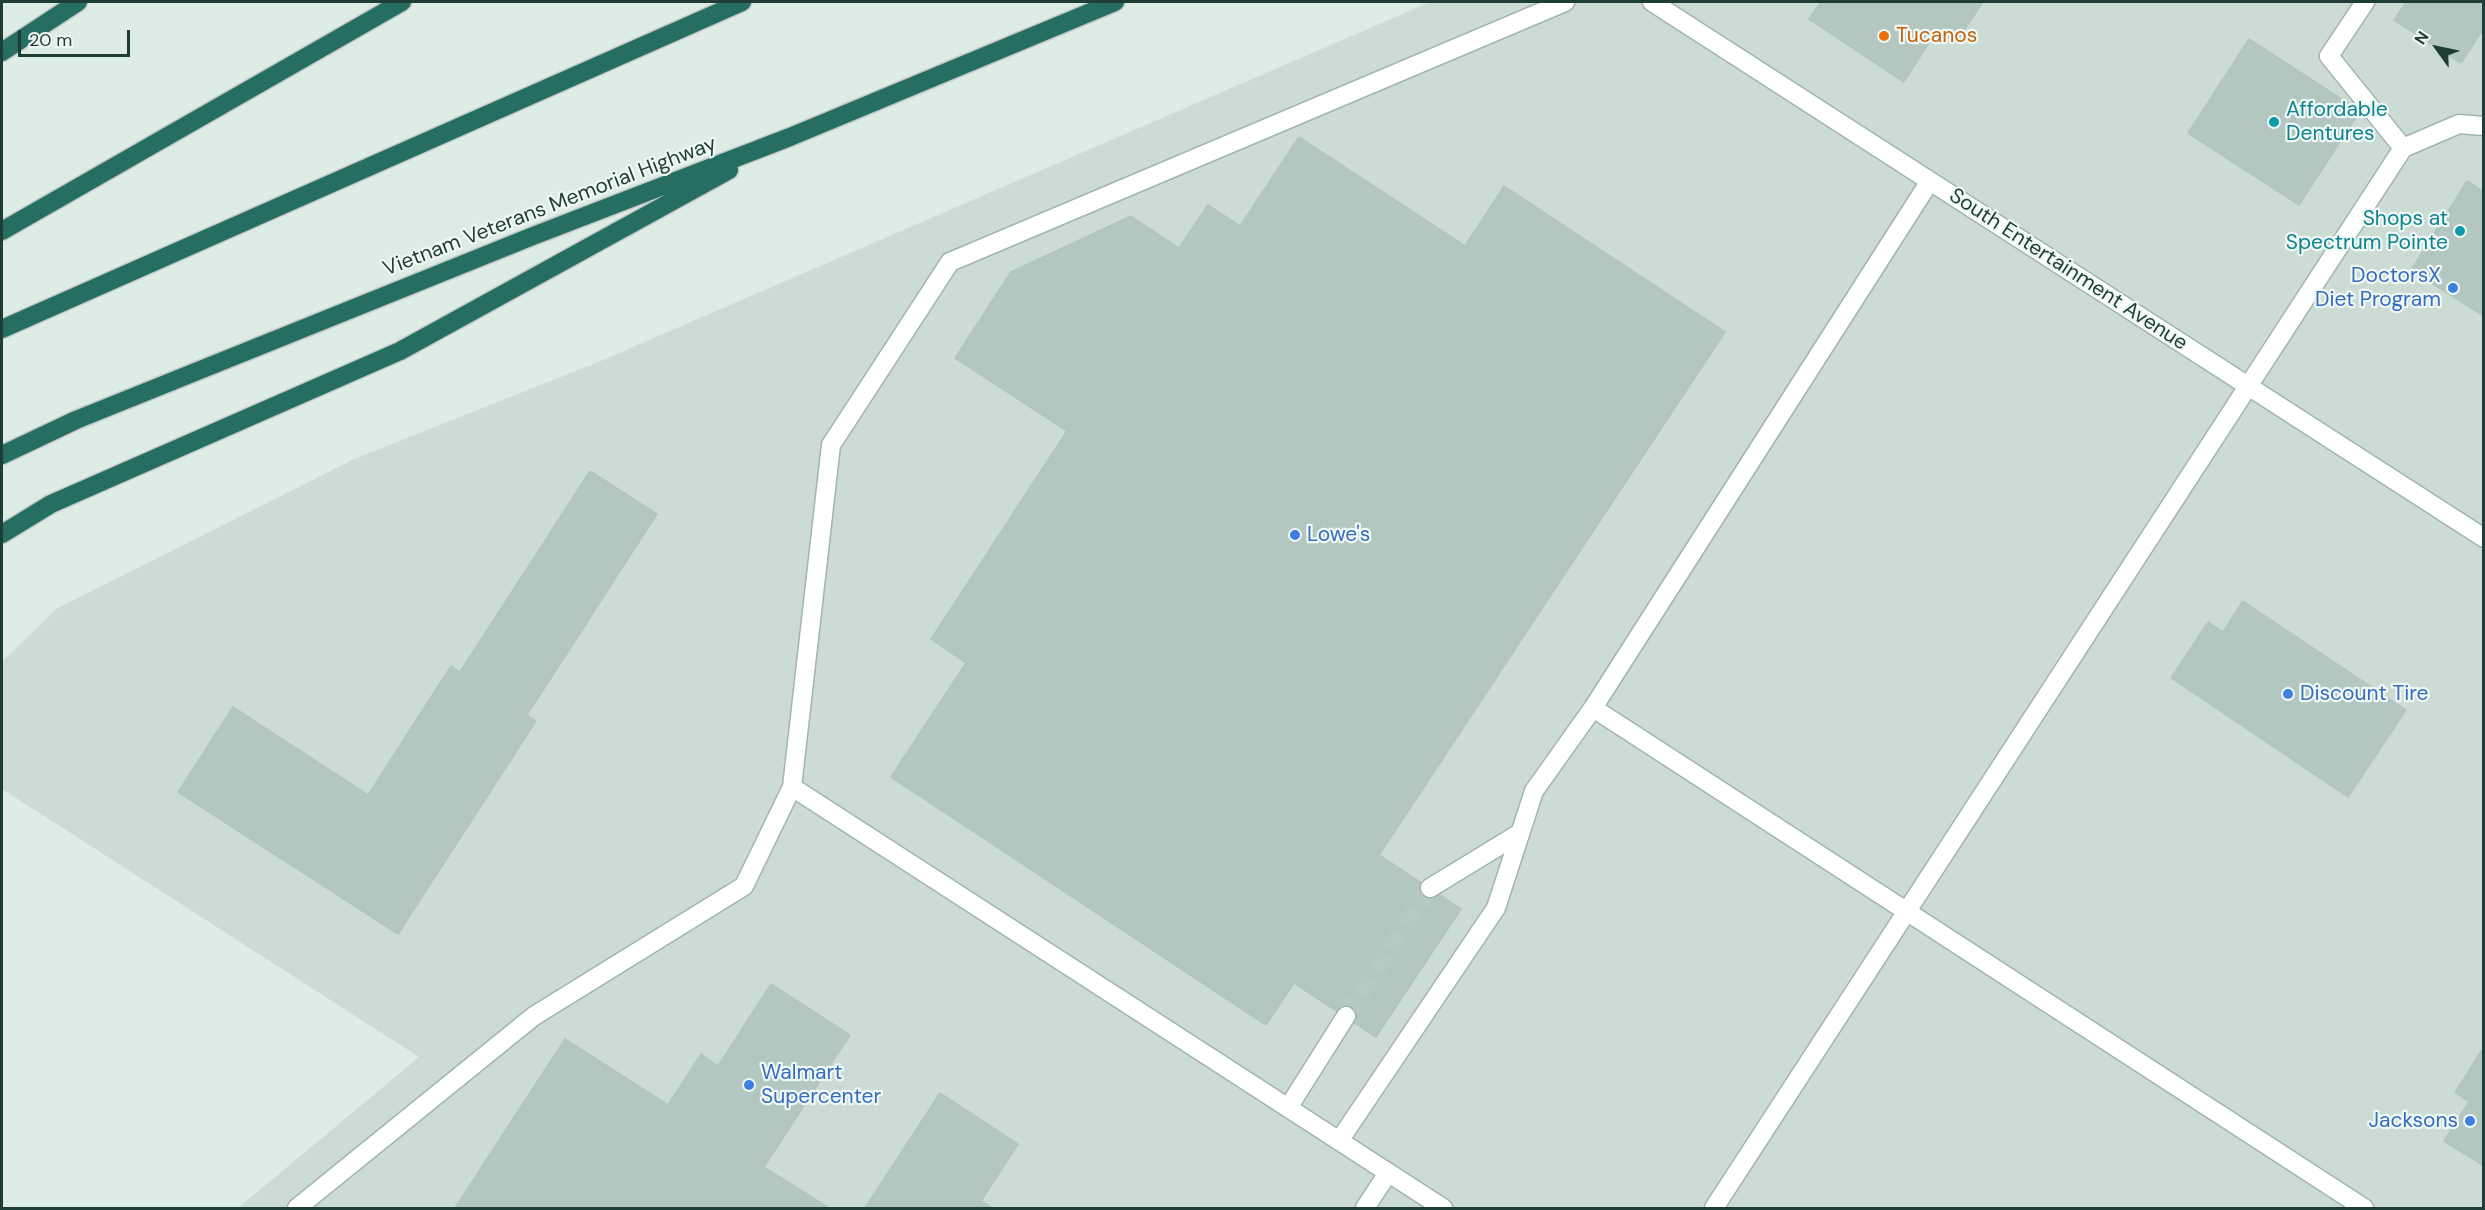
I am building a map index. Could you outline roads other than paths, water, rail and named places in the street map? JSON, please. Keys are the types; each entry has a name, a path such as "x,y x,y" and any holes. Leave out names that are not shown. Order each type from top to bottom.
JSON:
{"highway":[{"path":"2,51 78,2"},
{"path":"2,231 402,2"},
{"path":"2,329 742,2"},
{"name":"Vietnam Veterans Memorial Highway","path":"2,455 88,415 533,236 790,137 1115,2"},
{"path":"2,534 51,504 400,351 790,137"},
{"path":"2,542 51,504"}],"street":[{"path":"297,1209 534,1016 744,886 792,787 831,445 950,262 1565,2"},
{"name":"South Entertainment Avenue","path":"1652,2 2484,538"},
{"path":"2365,2 2329,56 2403,148"},
{"path":"1714,1209 2403,148 2459,124 2484,126"},
{"path":"1339,1141 1496,908 1534,791 1593,708 1930,181"},
{"path":"1593,708 2364,1209"},
{"path":"792,787 1443,1209"},
{"path":"1430,888 1520,833"},
{"path":"1288,1108 1346,1016"},
{"path":"1365,1209 1388,1173"}],"tunnel":[{"path":"1346,1016 1430,888"}],"place":[{"name":"Tucanos","path":"1884,36"},
{"name":"Affordable Dentures","path":"2274,122"},
{"name":"Shops at Spectrum Pointe","path":"2460,231"},
{"name":"DoctorsX Diet Program","path":"2453,288"},
{"name":"Lowe's","path":"1295,535"},
{"name":"Discount Tire","path":"2288,694"},
{"name":"Walmart Supercenter","path":"749,1085"},
{"name":"Jacksons","path":"2470,1121"}]}
